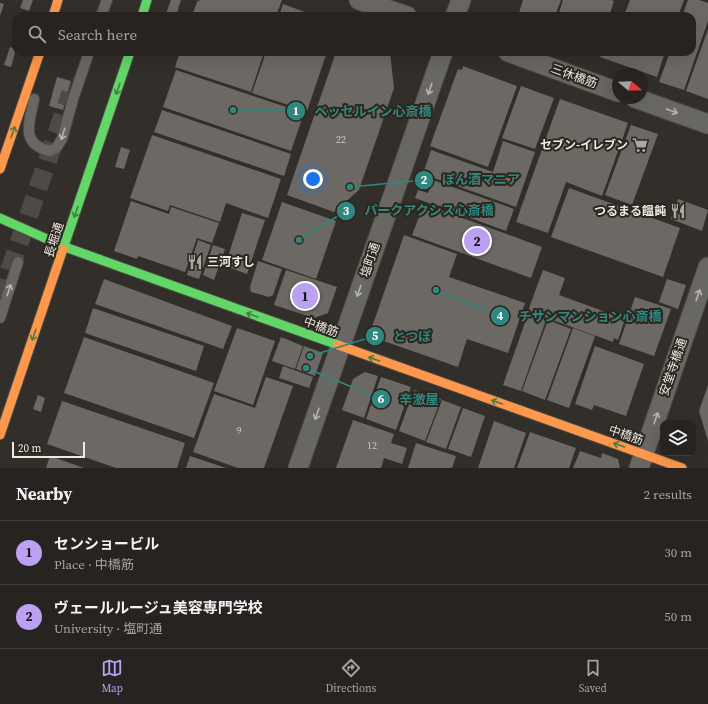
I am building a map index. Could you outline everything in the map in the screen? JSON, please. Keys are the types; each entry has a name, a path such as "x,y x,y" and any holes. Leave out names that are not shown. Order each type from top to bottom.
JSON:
{"main road":[{"path":"54,12 58,0"},
{"path":"144,12 148,0"},
{"path":"0,169 40,56"},
{"name":"長堀通","path":"0,435 129,56"},
{"name":"中橋筋","path":"0,218 65,247 340,346 641,461 682,468"}],"street":[{"path":"359,0 395,12"},
{"path":"456,12 461,0"},
{"name":"塩町通","path":"298,468 442,56"},
{"name":"三休橋筋","path":"519,56 612,90"},
{"path":"648,103 708,124"},
{"name":"安堂寺橋通","path":"641,461 708,267"}],"lane":[{"path":"102,12 107,0"},
{"path":"40,56 28,131 30,138 36,146 50,151 56,148 62,139 74,96 88,56"},
{"path":"0,318 18,262"}],"building":[{"path":"23,0 33,0 29,11 20,8"},
{"path":"171,0 181,0 177,12 166,12"},
{"path":"200,0 282,0 278,12 193,12 197,2"},
{"path":"523,0 561,0 556,12 519,12"},
{"path":"563,0 614,1 610,12 559,12"},
{"path":"630,0 684,0 680,12 626,12"},
{"path":"688,0 699,0 708,3 708,21 696,56 696,12 684,12"},
{"path":"0,3 4,4 0,16"},
{"path":"283,4 305,12 280,12"},
{"path":"708,29 708,99 686,91"},
{"path":"10,47 12,48 12,56 14,56 11,67 4,65"},
{"path":"179,56 263,56 251,92 175,67"},
{"path":"265,56 326,56 307,111 252,93"},
{"path":"335,56 390,56 394,88 359,190 334,212 287,195"},
{"path":"664,56 657,77 648,74 648,68 631,68 600,57"},
{"path":"669,56 696,56 684,90 659,82"},
{"path":"463,66 517,86 488,167 430,146 458,69 462,70"},
{"path":"176,70 304,113 291,151 163,107"},
{"path":"57,77 71,81 63,110 49,106"},
{"path":"521,86 554,98 535,149 502,138"},
{"path":"560,99 628,123 602,196 566,182 548,233 516,222"},
{"path":"162,110 291,154 284,176 154,132"},
{"path":"631,125 658,134 632,205 605,195"},
{"path":"152,135 281,179 268,218 226,203 220,222 170,205 168,211 130,198"},
{"path":"503,141 535,152 516,207 423,174 431,150 493,172"},
{"path":"121,147 130,150 124,169 115,167"},
{"path":"433,180 514,209 506,231 415,198 418,190 428,193"},
{"path":"569,188 680,228 663,277 551,237"},
{"path":"678,199 708,210 702,231 671,219"},
{"path":"131,201 169,214 171,207 219,223 212,243 197,238 185,272 138,256 137,259 114,251"},
{"path":"282,202 336,221 316,279 262,260"},
{"path":"424,204 542,247 531,278 412,235"},
{"path":"242,213 265,220 247,274 225,266"},
{"path":"404,235 457,254 449,277 525,303 508,353 467,339 458,367 375,338 372,327"},
{"path":"198,240 211,245 199,279 187,275"},
{"path":"213,245 225,249 214,280 203,275"},
{"path":"258,261 282,269 273,295 269,297 251,292 250,287"},
{"path":"286,270 337,287 328,313 314,318 274,305"},
{"path":"543,270 565,278 559,295 625,319 618,340 614,338 613,342 528,311"},
{"path":"104,279 232,326 223,349 95,304"},
{"path":"667,279 686,285 678,309 659,302"},
{"path":"635,297 671,309 654,356 619,344"},
{"path":"93,308 204,346 196,371 85,333"},
{"path":"528,314 546,320 521,391 503,385"},
{"path":"548,320 571,329 545,400 522,391"},
{"path":"237,328 275,341 253,405 214,391"},
{"path":"573,328 595,336 569,408 547,400"},
{"path":"84,337 214,383 194,438 64,393"},
{"path":"281,337 303,346 295,369 272,361"},
{"path":"304,346 323,353 315,376 296,369"},
{"path":"595,346 644,364 626,416 594,405 592,410 575,404"},
{"path":"283,366 313,377 309,388 279,378"},
{"path":"365,372 378,376 364,418 342,410 353,379"},
{"path":"266,377 293,386 264,468 238,468 193,452 214,394 255,408"},
{"path":"381,377 411,387 396,430 366,419"},
{"path":"708,385 708,441 699,411"},
{"path":"414,390 441,399 425,441 399,431"},
{"path":"38,395 45,398 41,412 33,409"},
{"path":"442,400 461,407 446,449 426,442"},
{"path":"62,401 185,443 177,468 116,468 47,444"},
{"path":"463,408 485,416 471,457 448,449"},
{"path":"353,420 394,434 391,443 407,448 402,464 384,458 381,468 336,468"},
{"path":"494,421 526,433 514,468 478,468"},
{"path":"530,432 576,448 569,468 517,468"},
{"path":"416,443 456,456 452,468 408,468"},
{"path":"580,451 601,458 602,453 618,459 620,468 573,468"},
{"path":"50,456 84,468 46,468"},
{"path":"190,456 226,468 186,468"}],"tunnel":[{"path":"0,298 71,93"}],"traffic: fast":[{"path":"143,12 147,0"},
{"path":"63,249 129,56"},
{"path":"0,218 65,247 338,345"}],"traffic: slow":[{"path":"54,12 58,0"},
{"path":"0,169 39,56"},
{"path":"0,435 63,249"},
{"path":"338,345 682,468"}],"place":[{"name":"ベッセルイン心斎橋","path":"233,110"},
{"name":"セブン-イレブン","path":"640,145"},
{"name":"ぽん酒マニア","path":"350,187"},
{"name":"つるまる饂飩","path":"678,211"},
{"name":"パークアクシス心斎橋","path":"299,240"},
{"name":"ヴェールルージュ美容専門学校","path":"477,241"},
{"name":"三河すし","path":"195,262"},
{"name":"チサンマンション心斎橋","path":"436,290"},
{"name":"センショービル","path":"305,296"},
{"name":"とつぼ","path":"310,356"},
{"name":"辛激屋","path":"306,368"}]}
